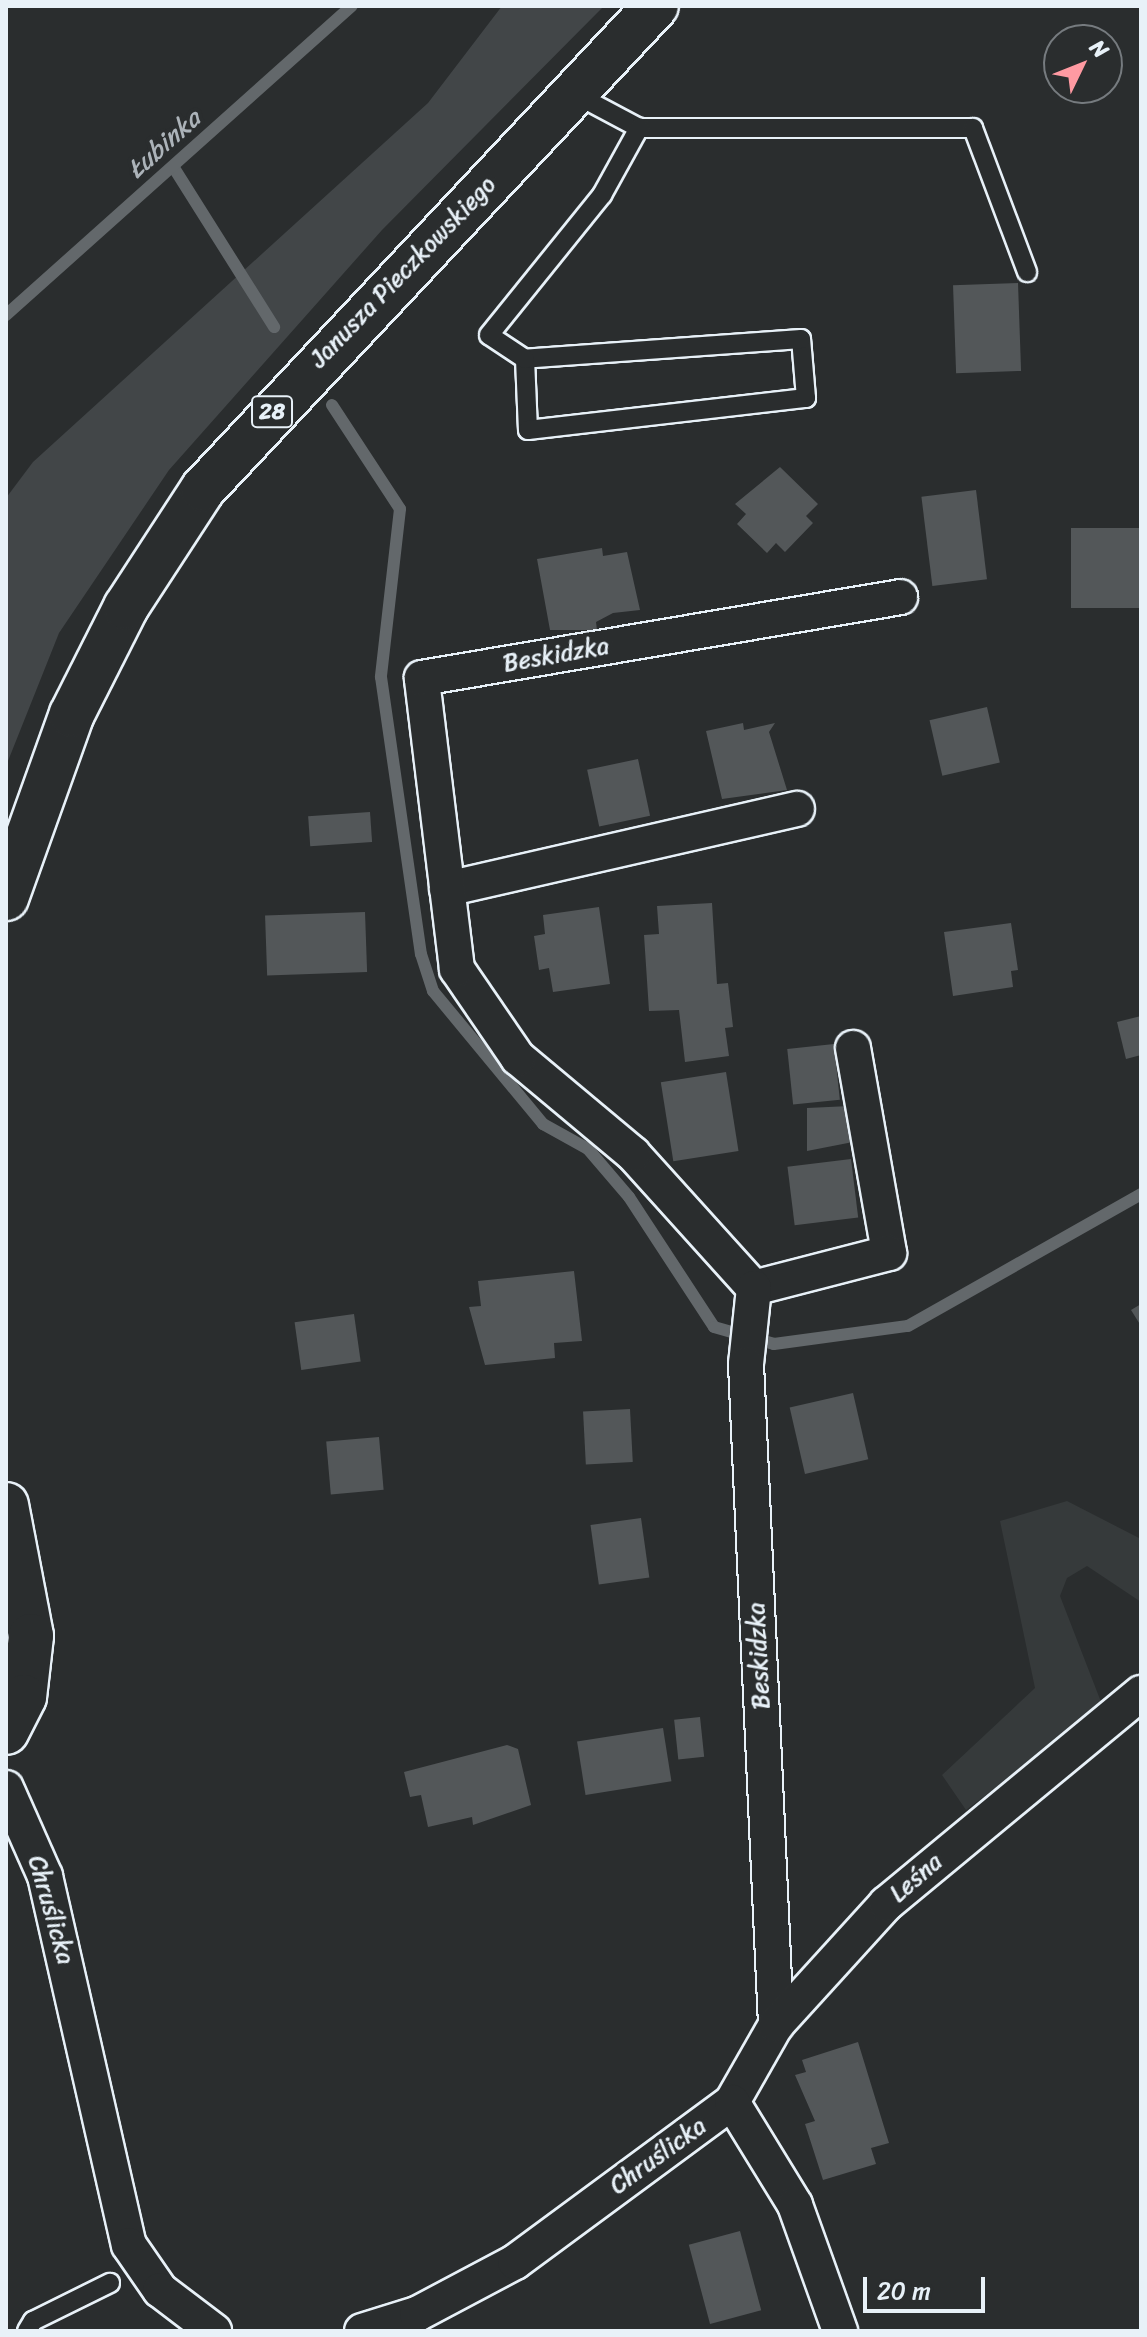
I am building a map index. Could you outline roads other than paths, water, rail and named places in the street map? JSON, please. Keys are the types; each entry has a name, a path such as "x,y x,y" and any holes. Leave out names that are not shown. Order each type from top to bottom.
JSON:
{"main road":[{"name":"Janusza Pieczkowskiego","path":"6,898 72,714 126,607 203,489 656,6"},
{"path":"6,1505 31,1636 24,1697 6,1732"}],"street":[{"name":"Beskidzka","path":"776,2025 746,1364 752,1302 633,1154 518,1058 457,969 422,678 900,597"},
{"path":"447,889 797,809"},
{"path":"752,1302 889,1253 853,1048"},
{"name":"Leśna","path":"732,2102 776,2025 886,1904 1141,1693"},
{"name":"Chruślicka","path":"6,1788 45,1876 129,2245 160,2290 214,2331"},
{"name":"Chruślicka","path":"362,2331 417,2314 503,2269 732,2102 795,2205 840,2331"}],"lane":[{"path":"573,93 639,128 973,128 1027,272"},
{"path":"525,359 528,430 806,398 801,339 525,359 489,335 602,195 639,128"},
{"path":"27,2331 110,2283"}],"waterway":[{"name":"Łubinka","path":"6,315 352,6"},
{"path":"174,168 274,327"},
{"path":"332,405 400,509 381,677 421,954 433,991 543,1124 588,1149 629,1197 714,1327 774,1344 908,1326 1141,1194"}]}
